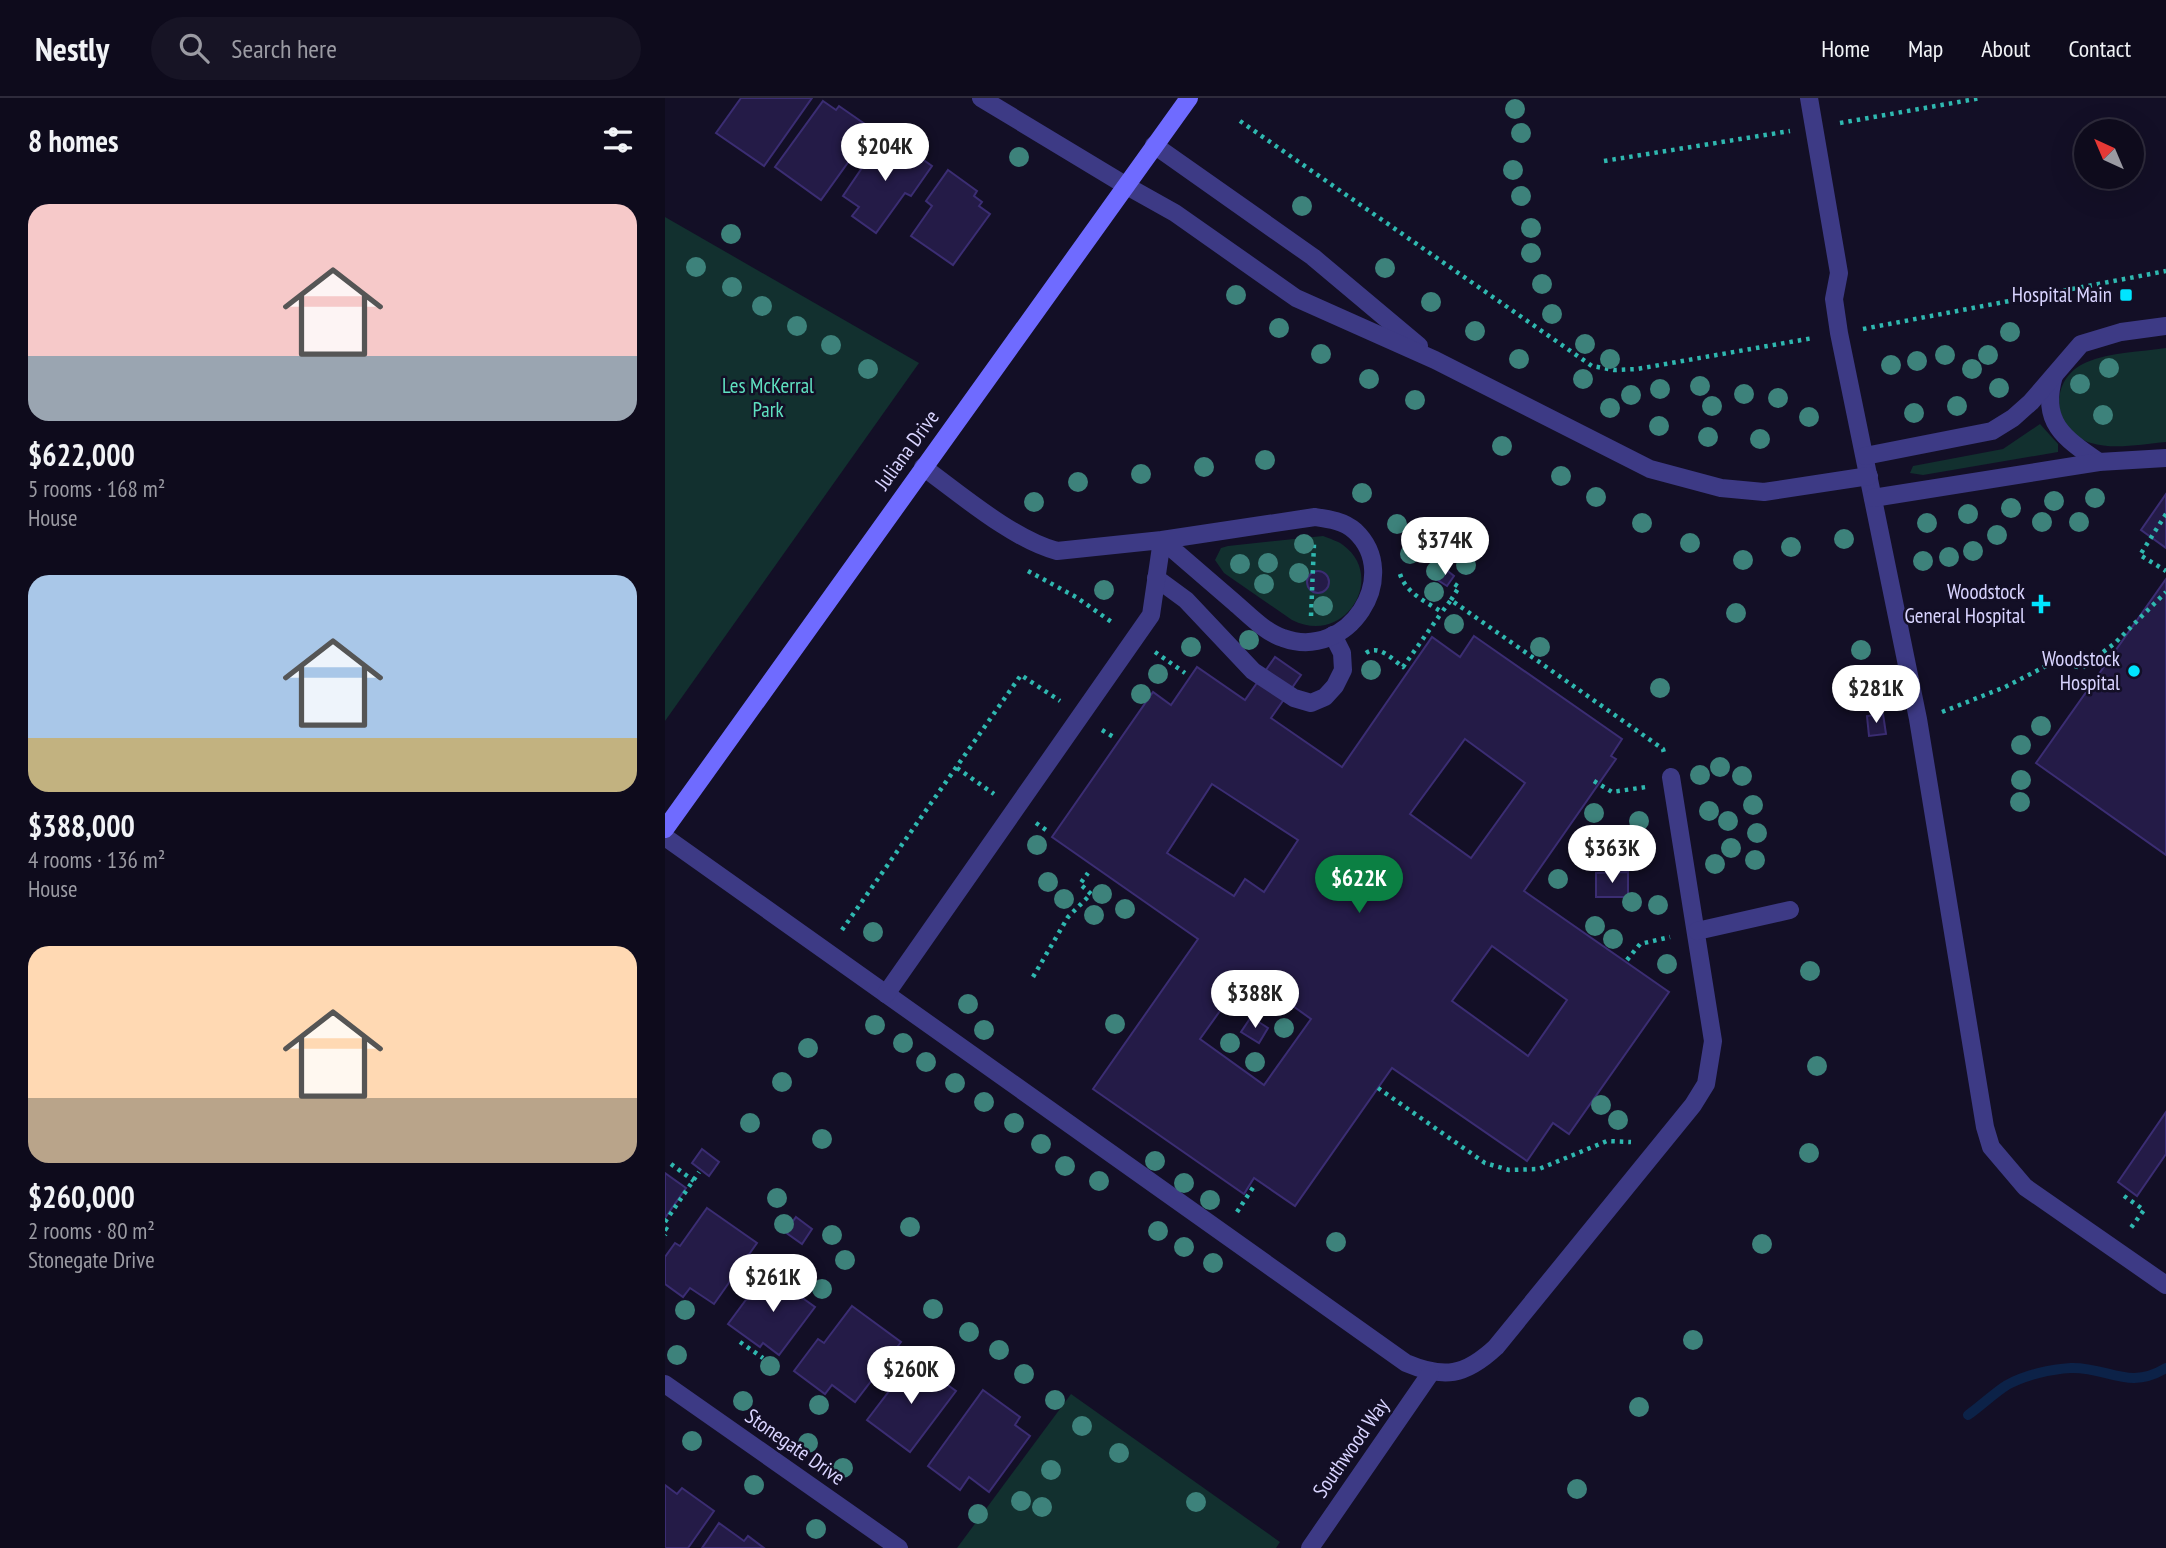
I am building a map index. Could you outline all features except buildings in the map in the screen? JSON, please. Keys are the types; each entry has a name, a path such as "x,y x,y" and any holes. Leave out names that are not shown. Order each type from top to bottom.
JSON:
{"street":[{"path":"981,98 1175,213 1296,298 1435,360 1617,455 1685,480 1721,488 1764,492 1869,476"},
{"name":"Juliana Drive","path":"665,829 1189,98"},
{"path":"1809,98 1839,273 1834,299 1839,333 1918,719 1985,1127 1991,1147 2025,1187 2166,1285"},
{"path":"1154,145 1313,257 1435,360"},
{"path":"1865,456 1993,431 2031,402 2081,344 2121,332 2166,326"},
{"path":"2055,373 2048,395 2053,420 2073,445 2099,462"},
{"path":"1873,498 2099,462 2166,458"},
{"path":"923,467 1019,534 1042,547 1057,551 1162,540 1315,517 1338,520 1355,531 1367,550 1373,572 1370,594 1360,614 1345,630 1306,645 1281,638 1262,626 1162,540"},
{"path":"886,994 1151,615 1162,540"},
{"path":"1156,578 1187,600 1253,671 1294,698 1311,703 1325,697 1335,686 1343,670 1342,653 1333,635"},
{"path":"665,837 1395,1356 1430,1374 1448,1374 1482,1360 1496,1347 1693,1105 1706,1084 1713,1041 1671,780"},
{"path":"1696,931 1790,910"},
{"name":"Southwood Way","path":"1310,1548 1430,1374"},
{"name":"Stonegate Drive","path":"665,1384 899,1548"}],"path":[{"path":"1240,121 1592,366 1614,370 1637,369 1839,333 2166,271"},
{"path":"2166,514 2140,555 2166,571"},
{"path":"1306,645 1314,601 1315,517"},
{"path":"1020,566 1058,590 1076,597 1185,673"},
{"path":"1398,566 1403,584 1442,612 1459,587 1453,583"},
{"path":"1918,719 1955,709 2056,661 2082,668 2115,643 2166,592"},
{"path":"1451,600 1664,749 1671,780 1612,792 1594,781"},
{"path":"830,922 842,930 1021,675 1115,738"},
{"path":"1033,976 1068,917 1091,894 1080,884 1088,873"},
{"path":"1627,960 1640,944 1696,931"},
{"path":"1378,1088 1495,1167 1509,1170 1539,1169 1593,1146 1619,1140 1631,1142 1651,1156"},
{"path":"671,1164 694,1181"},
{"path":"665,1222 699,1172"},
{"path":"2115,1250 2144,1210 2124,1196"},
{"path":"665,1228 668,1230 665,1235"},
{"path":"740,1342 763,1358"}],"green space":[{"name":"Les McKerral Park","path":"665,217 919,363 665,721"},
{"path":"2166,348 2166,442 2128,446 2100,445 2078,436 2068,427 2059,404 2060,392 2065,380 2074,370 2087,362 2106,356"},
{"path":"2040,424 2058,444 2058,452 1923,475 1910,473 1913,466 2003,449"},
{"path":"1323,536 1343,545 1356,559 1361,574 1360,590 1354,605 1343,617 1329,624 1311,626 1292,620 1224,573 1215,560 1221,548 1228,546"},
{"path":"1071,1394 1280,1542 1276,1548 957,1548"}],"waterway":[{"path":"1968,1415 2007,1385 2038,1373 2071,1368 2140,1378 2166,1368"}],"place":[{"name":"Hospital Main","path":"2126,295"},
{"name":"Woodstock General Hospital","path":"2041,604"},
{"name":"Woodstock Hospital","path":"2134,671"}]}
